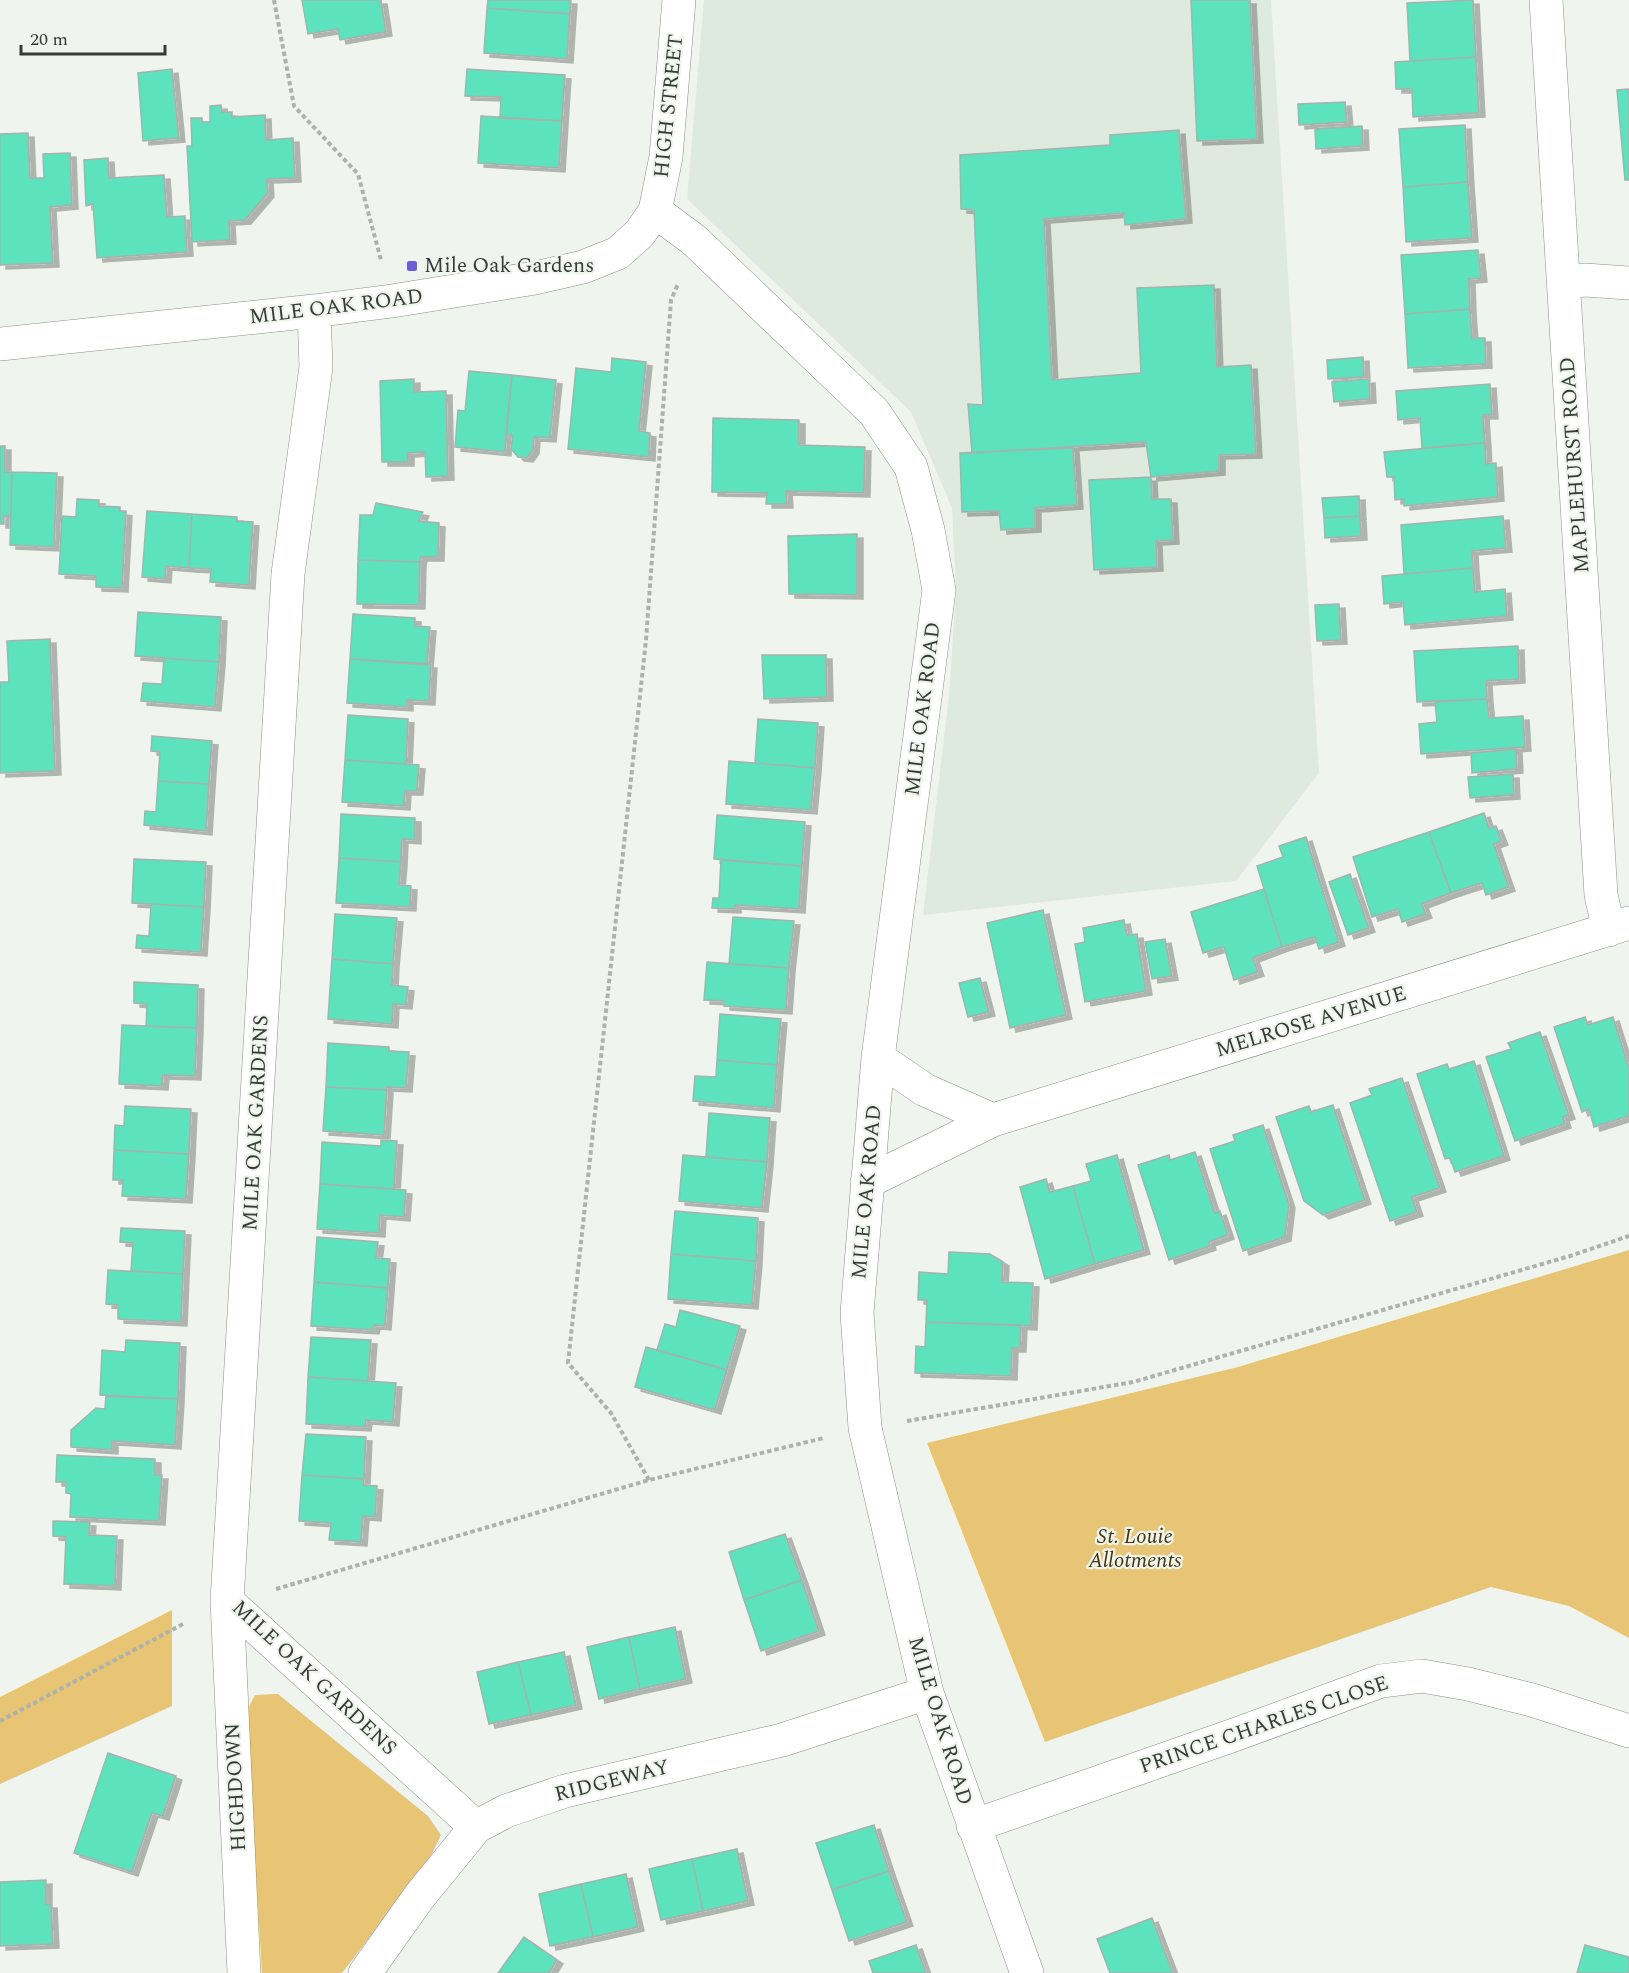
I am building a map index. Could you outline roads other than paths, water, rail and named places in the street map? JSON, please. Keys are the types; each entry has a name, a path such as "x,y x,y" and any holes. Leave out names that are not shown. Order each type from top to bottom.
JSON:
{"street":[{"name":"HIGH STREET","path":"655,212 666,157 679,0"},
{"name":"MAPLEHURST ROAD","path":"1546,0 1601,895 1619,926"},
{"name":"MILE OAK ROAD","path":"0,344 314,311 536,278 583,267 618,253 640,233 655,212 694,240 874,412 911,466 928,530 939,590 878,1058 867,1182 857,1313 865,1428 927,1693 1027,1973"},
{"path":"1564,283 1585,280 1629,283"},
{"name":"MILE OAK GARDENS","path":"314,311 316,367 288,574 227,1601 476,1827"},
{"name":"MELROSE AVENUE","path":"867,1182 993,1120 1619,926"},
{"path":"878,1058 926,1090 993,1120"},
{"name":"HIGHDOWN","path":"227,1601 244,1973"},
{"name":"PRINCE CHARLES CLOSE","path":"973,1826 1381,1681 1422,1676 1468,1684 1532,1700 1629,1731"},
{"name":"RIDGEWAY","path":"365,1973 419,1898 476,1827 506,1811 564,1791 782,1740 927,1693"}],"place":[{"name":"Mile Oak Gardens","path":"412,266"}],"park label":[{"name":"St. Louie Allotments","path":"1135,1549"}]}
